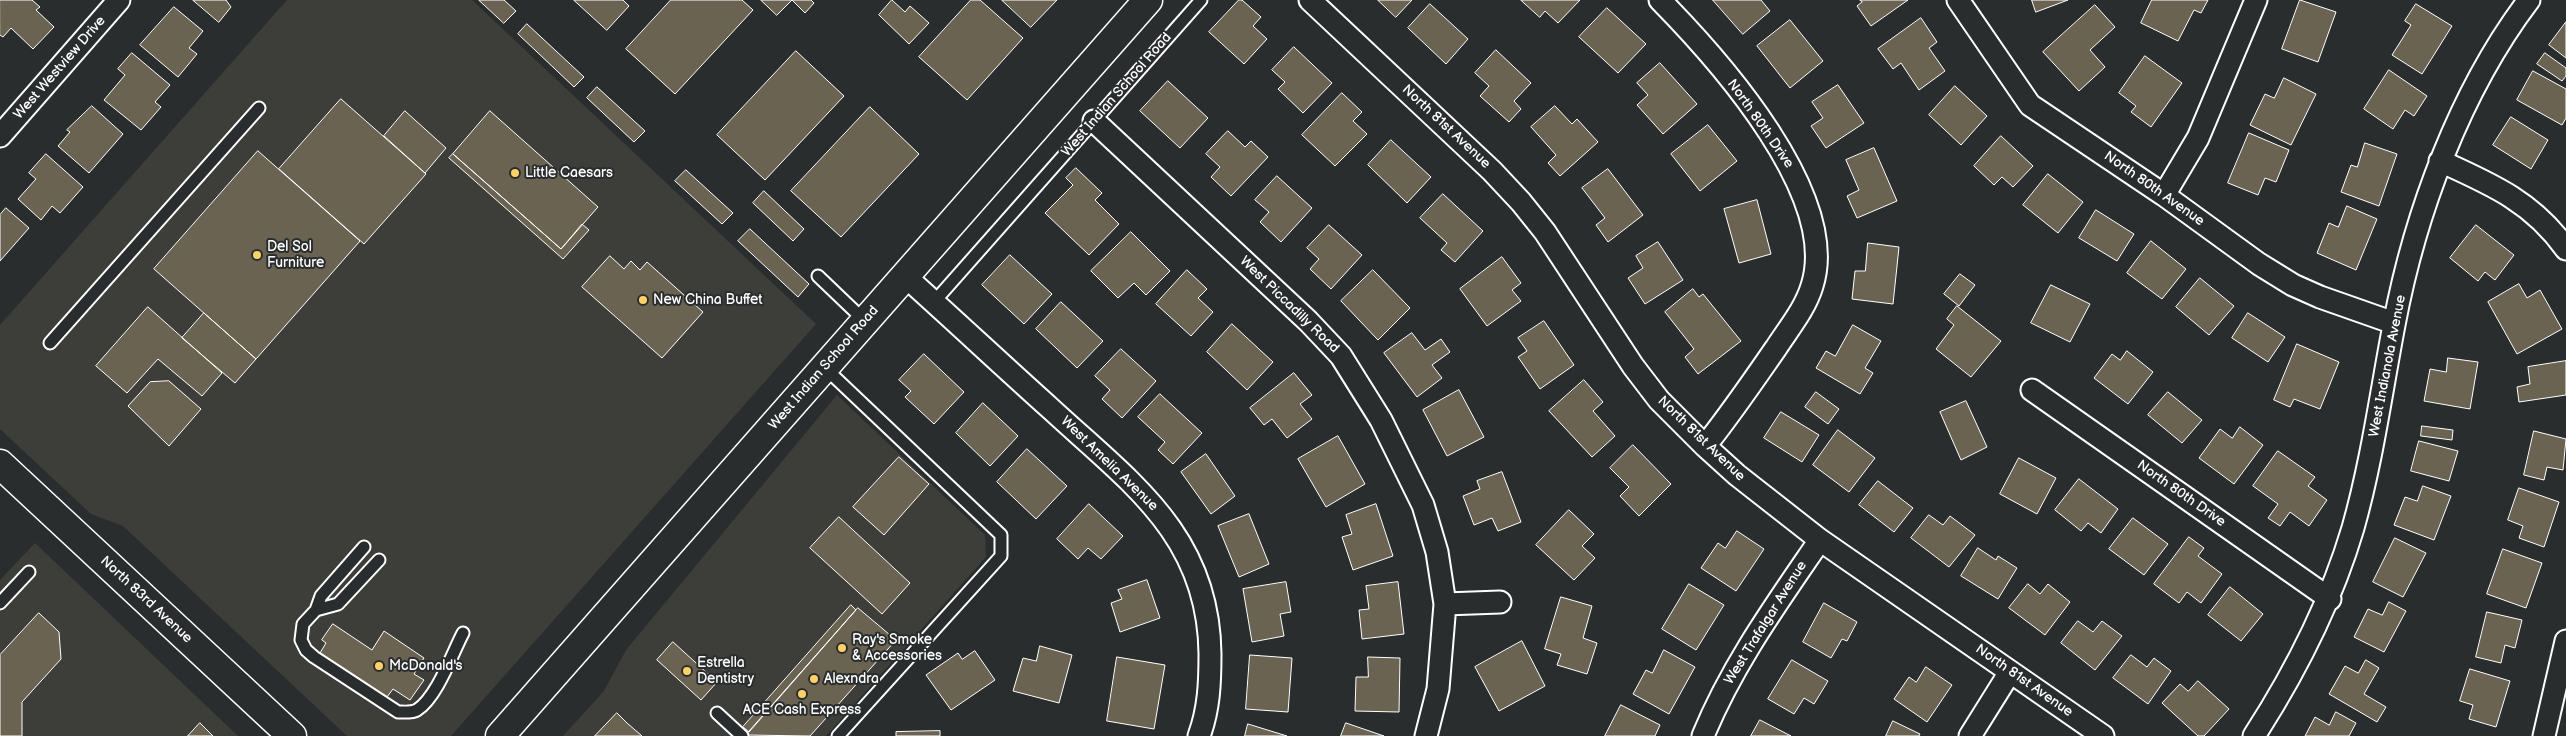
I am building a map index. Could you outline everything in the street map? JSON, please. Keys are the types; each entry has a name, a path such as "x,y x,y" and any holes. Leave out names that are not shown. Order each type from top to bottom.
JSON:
{"main road":[{"name":"West Indian School Road","path":"500,736 1148,0"},
{"name":"North 83rd Avenue","path":"0,464 292,736"}],"street":[{"name":"North 81st Avenue","path":"1310,0 1492,170 1521,202 1545,232 1633,366 1659,400 1705,446 1776,506 1820,540 2104,736"},
{"name":"North 80th Drive","path":"1660,0 1703,47 1743,97 1792,167 1805,196 1813,222 1816,255 1813,285 1803,309 1730,414 1705,446"},
{"name":"North 80th Avenue","path":"1958,0 2030,105 2164,195 2259,264 2293,285 2320,297 2394,323"},
{"path":"2164,195 2198,138 2256,0"},
{"name":"West Indianola Avenue","path":"2254,736 2278,699 2330,598 2353,528 2371,458 2394,323 2418,229 2440,161 2483,70 2529,0"},
{"name":"West Westview Drive","path":"0,136 111,3"},
{"name":"West Piccadilly Road","path":"1094,121 1308,321 1341,356 1381,420 1422,505 1437,552 1445,604 1438,689 1426,736"},
{"path":"2440,161 2516,198 2551,228 2566,248"},
{"name":"West Amelia Avenue","path":"905,276 1133,484 1153,504 1180,542 1200,582 1210,637 1207,714 1199,736"},
{"name":"North 80th Drive","path":"2032,390 2330,598"},
{"name":"West Trafalgar Avenue","path":"1703,736 1732,674 1759,630 1820,540"},
{"path":"1445,604 1500,602"},
{"path":"2544,736 2566,641"},
{"path":"1970,736 2010,672"}],"lane":[{"name":"West Indian School Road","path":"934,302 1200,0"},
{"path":"50,343 260,108"},
{"path":"818,276 865,321"},
{"path":"824,368 1001,535 1001,556 838,736"},
{"path":"364,547 321,596 316,610 303,624 302,640 306,650 398,712 416,710 424,703 433,691 464,633"},
{"path":"316,610 338,604 379,560"},
{"path":"0,603 29,572"},
{"path":"717,713 742,736"}],"shaded area":[{"path":"287,0 472,0 816,324 451,736 347,736 123,526 91,514 0,429 0,325"},
{"path":"837,395 985,535 986,557 826,736 563,736 604,691 626,650"},
{"path":"35,543 238,736 0,736 0,580"}],"building":[{"path":"0,0 32,0 40,7 36,10 54,27 33,49 11,28 3,37 0,35"},
{"path":"193,0 226,0 231,7 219,22"},
{"path":"479,0 504,0 516,11 504,23"},
{"path":"574,0 623,0 629,6 607,30"},
{"path":"671,0 742,0 753,10 675,94 626,49"},
{"path":"761,0 792,0 777,15"},
{"path":"792,0 811,0 814,3 805,13"},
{"path":"892,0 905,12 910,6 929,23 909,44 879,15"},
{"path":"971,0 980,0 1023,38 967,100 919,57"},
{"path":"1002,0 1057,0 1031,27"},
{"path":"1239,0 1242,0 1261,17 1253,26 1267,39 1244,64 1209,32"},
{"path":"1378,0 1412,0 1396,17"},
{"path":"1521,0 1580,0 1558,23 1545,11 1540,17"},
{"path":"1713,0 1761,0 1770,11 1743,34"},
{"path":"1860,0 1908,0 1871,26 1857,6 1862,2"},
{"path":"2032,0 2068,0 2036,12"},
{"path":"2152,0 2208,0 2201,13 2194,10 2178,41 2141,23"},
{"path":"2300,0 2336,12 2318,62 2282,49"},
{"path":"1430,4 1468,39 1446,64 1408,28"},
{"path":"2416,4 2452,26 2422,74 2392,55 2411,25 2405,21"},
{"path":"2095,5 2115,27 2090,50 2105,67 2079,91 2043,52"},
{"path":"174,7 203,31 189,48 197,54 178,77 140,45"},
{"path":"1607,8 1646,44 1618,73 1579,37"},
{"path":"1921,18 1937,42 1929,48 1945,71 1919,90 1901,63 1893,69 1878,49"},
{"path":"1790,20 1823,61 1790,88 1757,46"},
{"path":"2566,22 2566,58 2549,45"},
{"path":"527,24 584,77 574,87 518,34"},
{"path":"1294,47 1332,83 1303,113 1278,89 1285,82 1272,70"},
{"path":"1496,50 1531,83 1514,101 1521,109 1509,122 1480,96 1489,86 1475,73"},
{"path":"796,51 844,96 765,180 717,135"},
{"path":"132,53 170,85 155,102 161,107 141,130 104,100 125,75 118,69"},
{"path":"2545,53 2566,68 2566,76 2562,81 2537,64"},
{"path":"2145,56 2182,83 2151,127 2131,112 2136,106 2119,93"},
{"path":"1660,63 1697,104 1663,134 1637,105 1648,95 1637,83"},
{"path":"2389,70 2427,96 2414,116 2405,110 2393,129 2364,109"},
{"path":"2533,71 2566,89 2566,118 2562,125 2517,100"},
{"path":"2284,78 2316,94 2291,145 2250,125 2265,94 2274,98"},
{"path":"1168,81 1208,118 1180,148 1140,111"},
{"path":"1838,85 1864,123 1826,148 1811,126 1823,118 1812,102"},
{"path":"1955,86 1987,116 1961,145 1929,115"},
{"path":"597,87 645,131 634,142 587,98"},
{"path":"1342,93 1362,112 1353,121 1367,134 1335,166 1302,135"},
{"path":"341,99 426,174 364,244 279,169"},
{"path":"92,106 123,134 89,173 58,146 70,132 67,130"},
{"path":"1555,106 1572,124 1577,119 1598,142 1560,176 1548,163 1556,155 1531,127"},
{"path":"870,107 919,154 841,237 791,191"},
{"path":"405,111 446,148 425,173 384,136"},
{"path":"490,111 598,207 561,249 453,154"},
{"path":"2511,117 2548,140 2531,169 2493,145"},
{"path":"1708,125 1737,161 1700,191 1671,154"},
{"path":"1228,131 1245,147 1251,141 1268,157 1231,196 1211,177 1220,167 1206,154"},
{"path":"2249,133 2289,150 2276,182 2265,178 2258,195 2228,183"},
{"path":"2001,136 2033,166 2013,187 2002,177 1994,185 1974,166"},
{"path":"1391,140 1431,177 1407,203 1368,165"},
{"path":"2365,143 2397,154 2379,206 2341,192 2351,165 2357,167"},
{"path":"1874,148 1897,201 1857,218 1847,196 1859,190 1846,160"},
{"name":"Del Sol Furniture","path":"258,151 360,241 256,359 154,269"},
{"path":"46,154 83,187 60,213 52,206 41,220 18,199 36,179 29,173"},
{"path":"453,154 561,249 582,224 589,230 563,259 449,158"},
{"path":"1076,168 1102,193 1095,200 1119,224 1089,255 1045,213 1073,185 1066,178"},
{"path":"1608,169 1643,215 1608,242 1596,225 1605,218 1582,188"},
{"path":"686,170 733,213 722,224 675,181"},
{"path":"2048,174 2083,202 2058,233 2023,205"},
{"path":"1277,176 1312,208 1281,242 1260,222 1269,212 1255,200"},
{"path":"764,191 804,229 793,241 753,203"},
{"path":"1443,194 1483,231 1455,262 1441,250 1447,243 1420,218"},
{"path":"1757,200 1771,254 1739,263 1724,209"},
{"path":"2347,206 2377,219 2356,270 2317,253 2329,223 2338,227"},
{"path":"6,208 29,228 0,261 0,215"},
{"path":"2096,210 2134,234 2117,261 2079,238"},
{"path":"1329,225 1362,255 1331,289 1310,269 1319,259 1307,248"},
{"path":"2476,225 2514,255 2495,280 2485,272 2478,281 2450,258"},
{"path":"750,229 809,284 798,297 738,241"},
{"path":"1131,232 1170,271 1146,295 1134,283 1118,298 1091,271"},
{"path":"2151,241 2186,269 2162,299 2127,273"},
{"path":"1658,242 1683,280 1645,304 1628,278 1643,268 1636,256"},
{"path":"1868,243 1899,247 1893,304 1852,299 1855,271 1865,271"},
{"path":"1010,255 1052,294 1024,324 982,285"},
{"name":"New China Buffet","path":"610,256 624,269 631,261 640,270 647,262 703,312 662,358 582,287"},
{"path":"1502,257 1521,283 1512,290 1521,301 1487,326 1460,289"},
{"path":"1187,270 1207,289 1198,298 1213,312 1191,336 1156,304"},
{"path":"1373,270 1410,308 1378,340 1341,301"},
{"path":"1960,274 1975,285 1959,306 1944,294"},
{"path":"2200,278 2234,306 2209,335 2176,307"},
{"path":"2519,284 2527,298 2540,290 2562,329 2517,354 2488,302"},
{"path":"2051,285 2090,304 2070,342 2031,323"},
{"path":"1693,289 1699,297 1703,294 1741,341 1698,374 1685,357 1694,349 1665,312"},
{"path":"1061,302 1103,341 1077,368 1036,329"},
{"path":"1957,306 2001,341 1971,377 1936,349 1954,325 1947,319"},
{"path":"148,307 222,373 202,396 158,359 127,393 96,366"},
{"path":"204,313 256,359 235,383 182,338"},
{"path":"2248,313 2285,337 2268,362 2232,338"},
{"path":"1544,321 1574,365 1540,389 1518,357 1527,351 1518,338"},
{"path":"1232,324 1273,362 1247,390 1207,352"},
{"path":"1853,325 1881,341 1865,368 1873,373 1860,394 1816,368 1826,351 1835,356"},
{"path":"1412,333 1425,350 1441,339 1450,352 1432,365 1442,378 1417,397 1384,353"},
{"path":"2297,344 2339,362 2320,409 2294,399 2290,407 2274,400"},
{"path":"1121,349 1156,381 1122,418 1102,399 1110,390 1095,376"},
{"path":"2127,351 2153,372 2128,404 2094,378 2112,354 2120,360"},
{"path":"924,354 964,392 934,424 905,397 911,391 899,380"},
{"path":"2448,358 2478,362 2470,409 2424,401 2430,369 2446,372"},
{"path":"2566,361 2566,395 2519,402 2517,387 2530,384 2528,367"},
{"path":"1294,373 1312,395 1300,404 1312,419 1287,438 1272,419 1264,425 1250,408"},
{"path":"1584,380 1603,402 1593,411 1615,436 1592,457 1549,411"},
{"path":"169,381 201,409 169,446 128,406 150,382"},
{"path":"1459,390 1484,437 1447,456 1423,410"},
{"path":"1816,392 1839,409 1828,424 1805,407"},
{"path":"2168,392 2202,420 2182,443 2148,415"},
{"path":"1160,394 1202,433 1173,464 1158,450 1165,442 1138,417"},
{"path":"1966,401 1987,447 1961,460 1940,412"},
{"path":"983,403 1018,436 990,466 956,433"},
{"path":"1781,412 1819,435 1802,462 1764,438"},
{"path":"2422,426 2453,430 2452,440 2421,436"},
{"path":"2240,427 2263,445 2234,484 2199,458 2220,429 2232,438"},
{"path":"1838,430 1875,458 1849,492 1813,465"},
{"path":"2534,431 2566,439 2563,470 2547,467 2544,480 2524,475"},
{"path":"1338,436 1365,484 1326,507 1298,459"},
{"path":"2419,441 2458,451 2449,481 2411,471"},
{"path":"1633,445 1671,484 1639,516 1620,496 1629,487 1610,468"},
{"path":"1027,449 1067,486 1036,519 997,482"},
{"path":"2278,451 2315,477 2308,486 2327,500 2309,526 2290,512 2280,526 2268,518 2278,504 2253,486"},
{"path":"1206,454 1235,496 1211,514 1181,472"},
{"path":"899,457 929,484 884,535 853,507"},
{"path":"2019,458 2056,478 2037,514 2000,494"},
{"path":"1502,472 1521,522 1498,531 1492,518 1474,525 1463,496 1480,489 1477,481"},
{"path":"2079,479 2118,509 2101,533 2088,523 2081,531 2055,510"},
{"path":"1878,481 1913,508 1894,532 1859,505"},
{"path":"2423,486 2451,496 2434,540 2394,525 2405,497 2417,501"},
{"path":"2519,488 2559,502 2544,547 2519,538 2523,526 2508,520"},
{"path":"1089,504 1123,536 1101,559 1088,548 1078,559 1057,539"},
{"path":"1376,504 1393,556 1353,570 1342,537 1352,534 1346,515"},
{"path":"1569,510 1594,534 1582,546 1595,558 1574,580 1536,545"},
{"path":"1249,514 1269,564 1239,577 1218,526"},
{"path":"1929,515 1943,525 1950,516 1975,535 1949,567 1911,538"},
{"path":"839,517 910,583 882,614 810,548"},
{"path":"2133,518 2168,544 2144,575 2109,549"},
{"path":"1737,531 1764,549 1736,591 1701,568 1718,543 1725,548"},
{"path":"2189,537 2204,548 2198,556 2222,574 2201,603 2187,592 2179,603 2154,584"},
{"path":"2395,538 2426,553 2403,597 2373,582"},
{"path":"1978,548 1996,560 1998,556 2017,568 1998,599 1961,576"},
{"path":"2503,549 2542,563 2526,608 2487,594"},
{"path":"1147,580 1160,618 1120,632 1111,603 1122,599 1118,590"},
{"path":"1286,582 1291,612 1280,614 1284,636 1252,642 1243,589"},
{"path":"1398,582 1404,634 1362,639 1359,610 1369,609 1366,586"},
{"path":"1689,584 1724,605 1696,650 1662,629"},
{"path":"2028,584 2040,594 2048,584 2070,602 2045,635 2009,608"},
{"path":"2230,587 2263,614 2241,641 2208,615"},
{"path":"1561,597 1592,606 1583,638 1597,643 1587,674 1557,665 1561,654 1545,649"},
{"path":"2389,602 2406,611 2384,652 2354,637 2368,609 2382,615"},
{"path":"1824,603 1857,622 1847,641 1842,639 1831,658 1803,642"},
{"path":"851,605 856,610 749,732 743,727"},
{"path":"858,608 896,640 810,736 746,735"},
{"path":"2487,612 2522,620 2515,648 2505,645 2501,663 2476,657"},
{"path":"39,613 59,632 61,659 22,702 22,736 0,736 0,655"},
{"path":"2078,621 2093,632 2102,621 2122,636 2095,670 2061,643"},
{"name":"McDonald's","path":"333,624 372,650 384,631 424,658 414,674 424,680 410,700 393,689 387,697 320,653 326,643 322,640"},
{"path":"1522,641 1545,686 1499,711 1475,667"},
{"name":"Estrella Dentistry","path":"673,642 717,682 701,700 657,660"},
{"path":"1040,646 1072,655 1059,703 1013,691 1023,658 1036,661"},
{"path":"1664,650 1695,667 1669,714 1633,694 1646,670 1652,673"},
{"path":"975,651 995,680 951,710 926,675 958,653 962,659"},
{"path":"1250,655 1292,658 1288,712 1246,709"},
{"path":"2131,655 2147,667 2154,658 2171,671 2148,704 2113,678"},
{"path":"1117,657 1165,665 1154,729 1107,721"},
{"path":"1368,657 1400,658 1399,712 1355,711 1356,677 1368,677"},
{"path":"1792,660 1828,681 1814,704 1804,698 1794,714 1768,699"},
{"path":"2366,660 2379,668 2364,694 2386,707 2377,722 2329,694 2345,666 2358,673"},
{"path":"1926,667 1952,685 1927,722 1894,699 1909,677 1916,682"},
{"path":"2470,669 2510,681 2496,727 2469,719 2473,705 2460,701"},
{"path":"2198,681 2229,709 2204,736 2198,736 2162,703 2180,684 2188,691"},
{"path":"1621,705 1660,725 1655,736 1605,736"},
{"path":"2336,712 2356,723 2349,736 2305,736 2315,717 2329,725"},
{"path":"617,713 627,723 642,736 595,736"},
{"path":"1760,720 1791,736 1751,736"},
{"path":"1893,721 1920,734 1919,736 1886,736"},
{"path":"200,723 213,736 188,736"},
{"path":"1346,723 1384,736 1341,736"},
{"path":"1248,724 1287,736 1245,736"},
{"path":"940,731 940,736 896,736 896,732"}],"place":[{"name":"Little Caesars","path":"515,173"},
{"name":"Del Sol Furniture","path":"257,255"},
{"name":"New China Buffet","path":"643,300"},
{"name":"Ray's Smoke & Accessories","path":"842,648"},
{"name":"McDonald's","path":"379,666"},
{"name":"Estrella Dentistry","path":"687,671"},
{"name":"Alexndra","path":"814,679"},
{"name":"ACE Cash Express","path":"802,694"}]}
